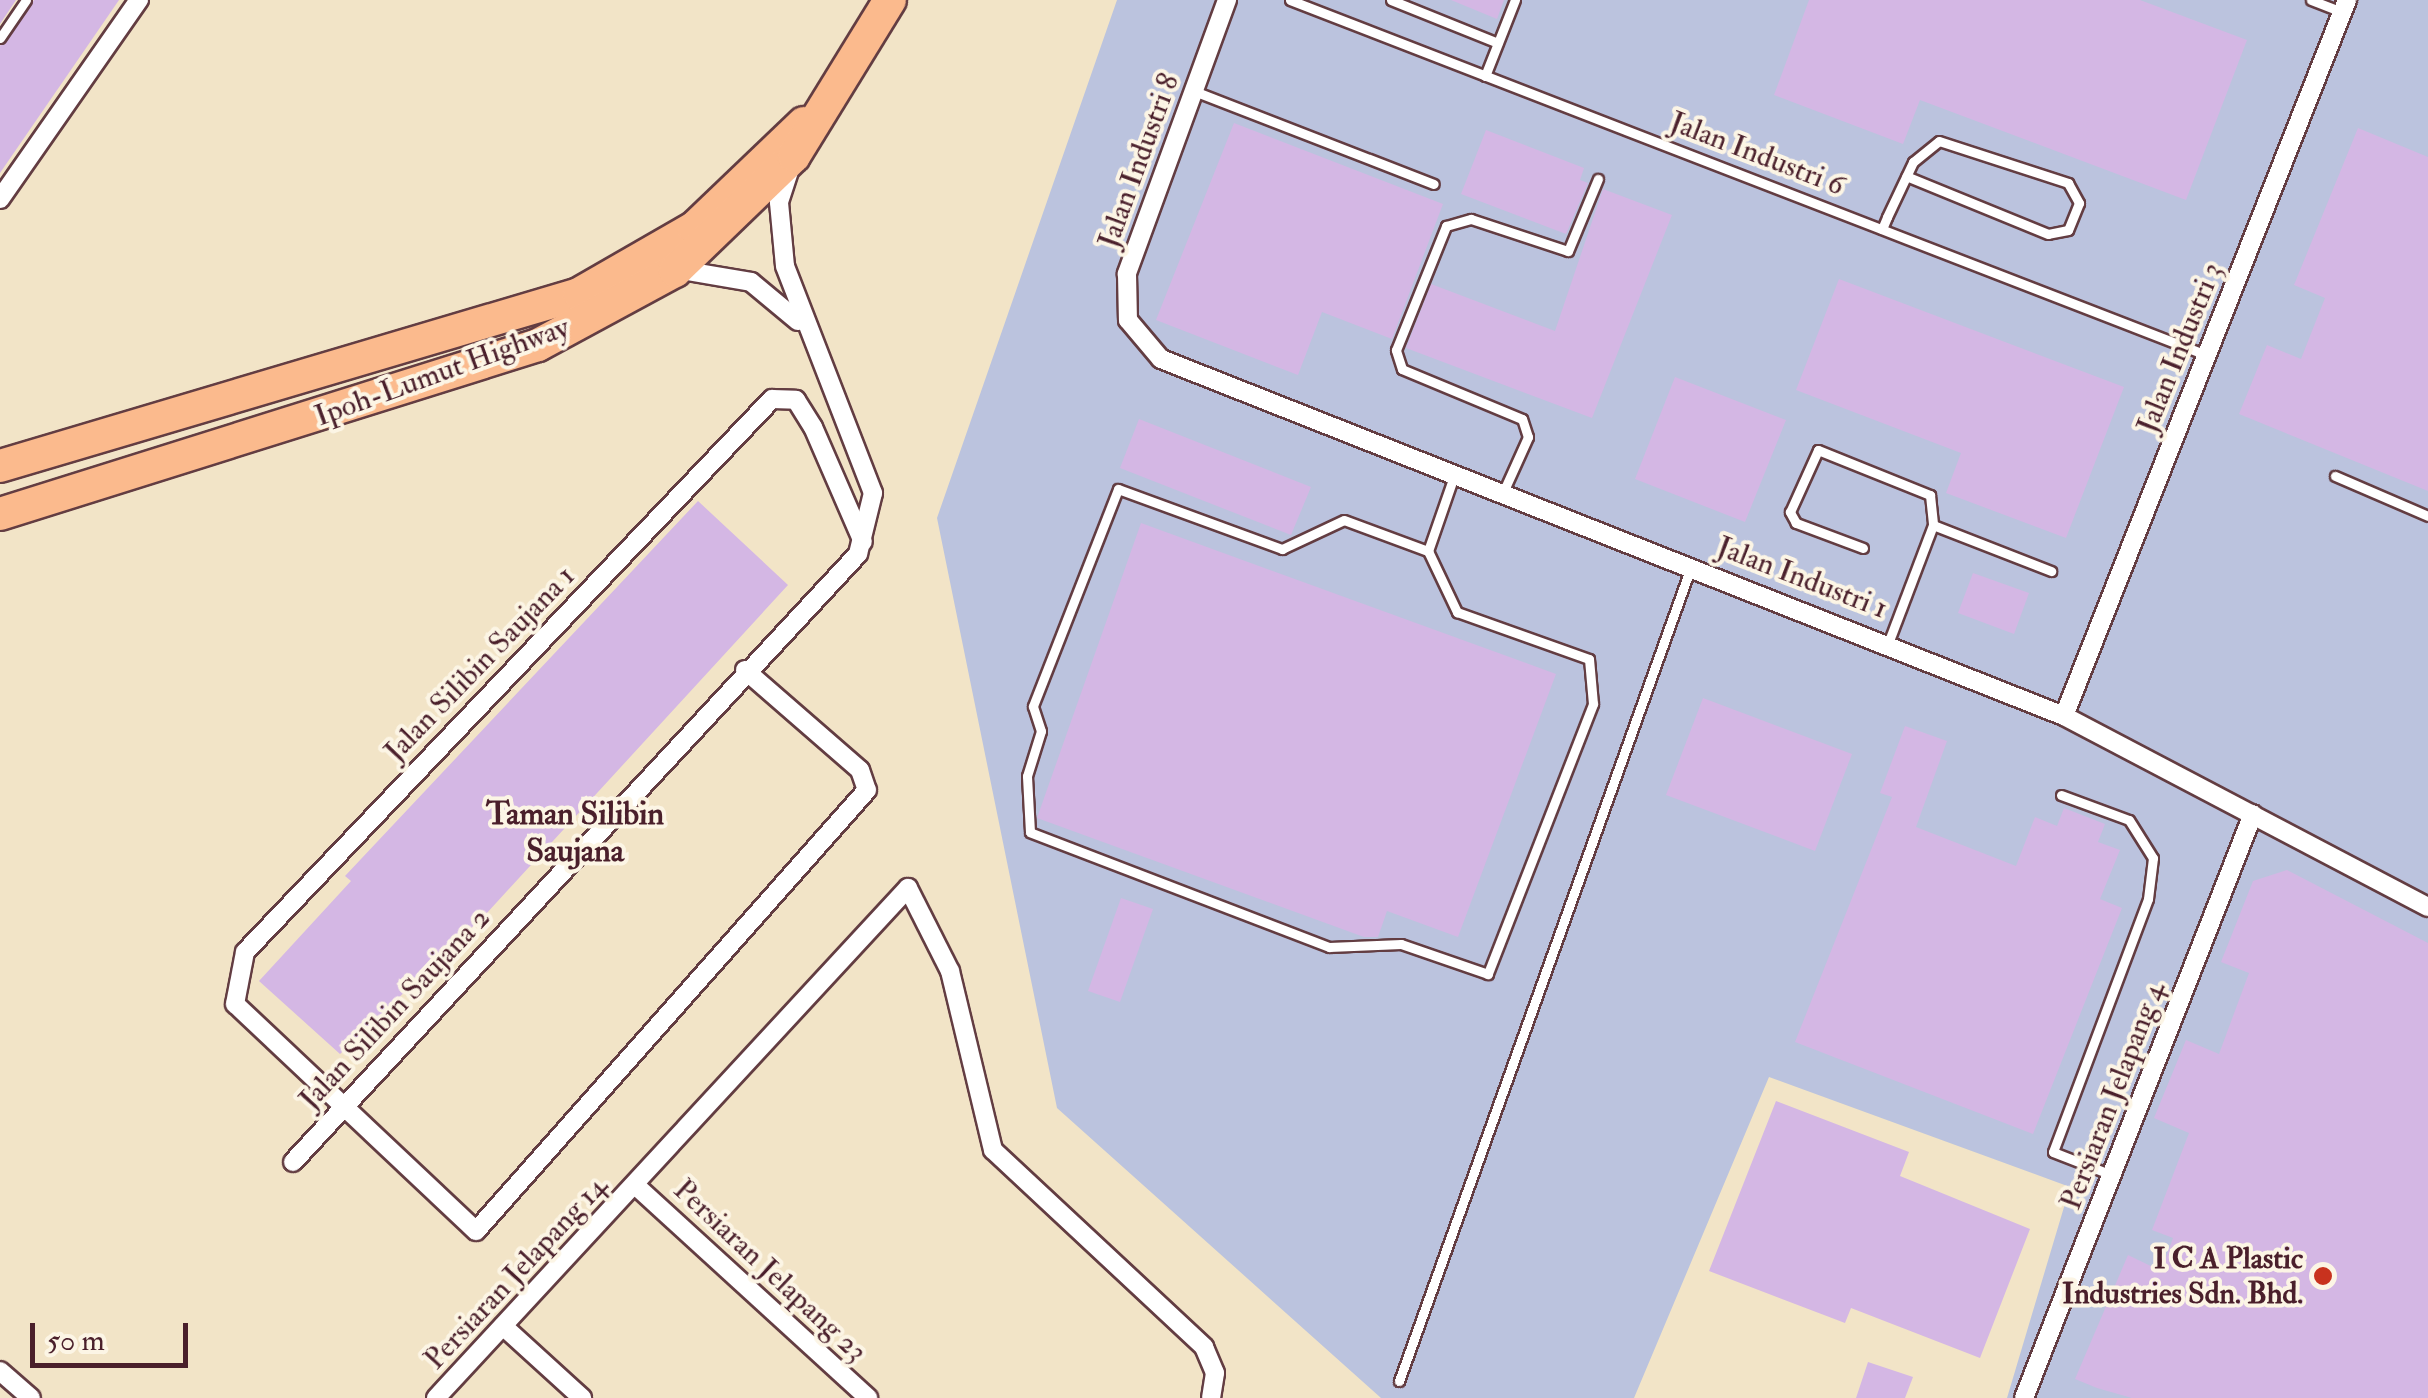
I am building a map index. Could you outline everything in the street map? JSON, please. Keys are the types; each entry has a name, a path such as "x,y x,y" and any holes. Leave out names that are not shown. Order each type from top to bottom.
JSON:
{"highway":[{"name":"Ipoh-Lumut Highway","path":"0,514 538,344 675,271 794,156 811,117 890,0"},
{"name":"Ipoh-Lumut Highway","path":"0,466 579,294 694,228 811,117"}],"street":[{"path":"0,198 139,0"},
{"name":"Jalan Industri 8","path":"1139,342 1124,297 1127,274 1227,0"},
{"name":"Jalan Industri 3","path":"2064,716 2344,6"},
{"path":"794,156 779,202 780,237 805,329 873,492 863,542"},
{"path":"675,271 751,282 805,329"},
{"name":"Jalan Industri 1","path":"1139,342 1161,359 1457,469 1889,641 2064,716 2428,907"},
{"name":"Jalan Silibin Saujana 1","path":"346,1104 234,1004 234,978 257,937 772,399 796,400 814,427 863,542"},
{"name":"Jalan Silibin Saujana 2","path":"293,1162 863,542"},
{"path":"346,1104 476,1232 868,790 860,770 744,670"},
{"name":"Persiaran Jelapang 4","path":"2024,1398 2254,814"},
{"name":"Persiaran Jelapang 14","path":"436,1398 908,888 950,971 993,1150 1204,1347 1216,1373 1211,1398"},
{"name":"Persiaran Jelapang 23","path":"636,1185 868,1398"},
{"path":"503,1326 582,1398"},
{"path":"1,1371 31,1398"}],"lane":[{"path":"0,38 26,0"},
{"name":"Jalan Industri 6","path":"1290,0 2206,355"},
{"path":"1391,0 1498,42"},
{"path":"1485,76 1515,0"},
{"path":"2311,0 2344,6"},
{"path":"1194,91 1434,184"},
{"path":"1882,229 1906,176 1922,148 1960,142 2068,183 2079,203 2068,230 2048,234 1906,176"},
{"path":"1505,488 1528,437 1522,419 1402,370 1396,350 1446,226 1470,219 1568,251 1598,179"},
{"path":"1863,548 1796,523 1790,512 1818,450 1920,486 1933,525 1889,641"},
{"path":"1428,551 1344,520 1282,548 1118,490 1033,706 1041,731 1027,776 1030,832 1329,947 1401,944 1488,974 1594,704 1589,659 1457,612 1428,551 1457,469"},
{"path":"2334,476 2428,516"},
{"path":"1933,525 2050,570"},
{"path":"1399,1381 1692,564"},
{"path":"2062,795 2128,820 2153,858 2148,899 2053,1152 2112,1175"}],"shaded area":[{"path":"1117,0 2428,0 2428,1398 2007,1398 2070,1187 1769,1077 1634,1398 1381,1398 1057,1108 937,518"}],"building":[{"path":"0,0 16,0 0,24"},
{"path":"34,0 119,0 0,173 0,46"},
{"path":"1451,0 1504,0 1497,19"},
{"path":"1809,0 2140,0 2247,40 2186,200 1920,100 1903,144 1774,95"},
{"path":"1234,123 1443,204 1392,339 1322,312 1298,375 1156,320"},
{"path":"2358,128 2428,157 2428,491 2239,414 2267,345 2301,359 2325,298 2294,285"},
{"path":"1486,130 1584,168 1580,180 1588,183 1566,234 1461,194"},
{"path":"1603,189 1672,215 1592,418 1406,348 1431,284 1555,331"},
{"path":"1839,279 2124,387 2066,538 1946,493 1961,453 1796,390"},
{"path":"1675,377 1786,420 1745,522 1635,479"},
{"path":"1139,419 1311,487 1291,535 1120,468"},
{"path":"698,501 788,585 486,914 340,1054 259,981 351,881 345,876"},
{"path":"1141,523 1556,674 1458,937 1387,911 1378,937 1364,937 1037,818"},
{"path":"1973,573 2029,593 2014,634 1958,613"},
{"path":"1703,698 1852,754 1815,851 1666,795"},
{"path":"1905,726 1947,741 1916,827 2016,866 2035,817 2057,826 2064,808 2105,824 2098,842 2120,850 2100,899 2122,908 2033,1134 1795,1042 1892,797 1880,793"},
{"path":"2287,870 2428,943 2428,1398 2132,1398 2097,1388 2075,1379 2128,1255 2161,1271 2173,1238 2152,1230 2189,1133 2154,1118 2186,1040 2219,1054 2249,973 2221,962 2253,881"},
{"path":"1121,898 1153,909 1120,1002 1088,991"},
{"path":"1776,1101 1909,1152 1900,1176 2030,1229 1980,1358 1851,1308 1845,1323 1709,1271"},
{"path":"1868,1362 1913,1377 1905,1398 1856,1398"}],"place":[{"name":"I C A Plastic Industries Sdn. Bhd.","path":"2323,1276"}],"district":[{"name":"Taman Silibin Saujana","path":"575,834"}]}
